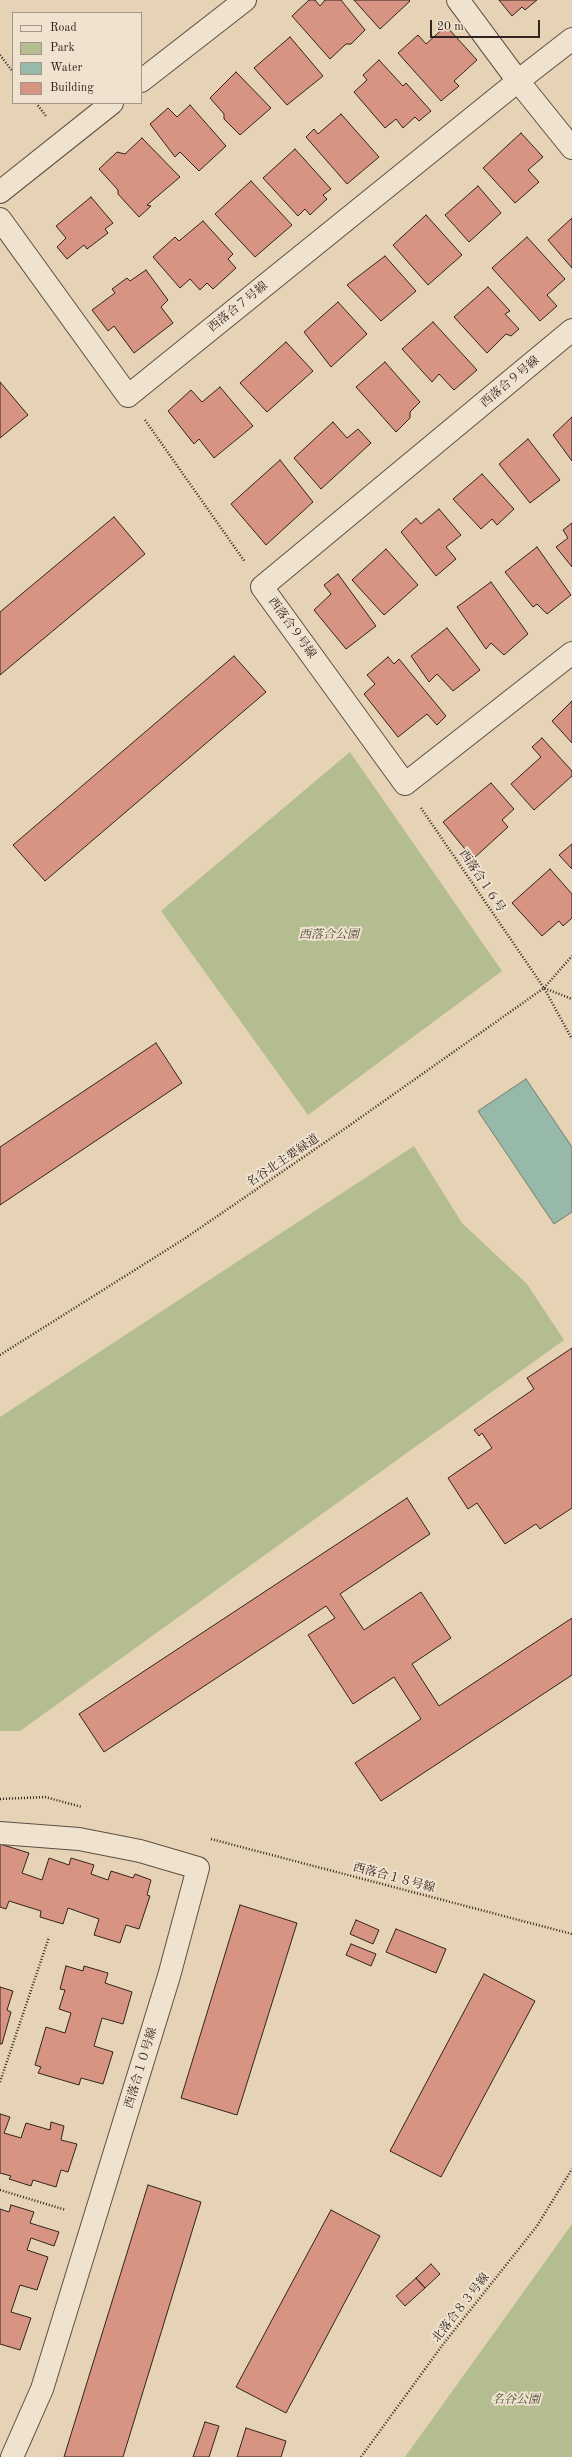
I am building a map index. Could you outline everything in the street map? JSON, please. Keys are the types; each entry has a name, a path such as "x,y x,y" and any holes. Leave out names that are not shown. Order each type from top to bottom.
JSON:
{"street":[{"path":"142,79 245,0"},
{"path":"458,0 518,81 572,148"},
{"name":"西落合７号線","path":"128,396 572,39"},
{"path":"0,192 111,104"},
{"path":"0,219 128,396"},
{"name":"西落合９号線","path":"405,784 262,587 572,330"},
{"path":"405,784 572,653"},
{"name":"西落合１０号線","path":"0,1833 79,1839 140,1851 198,1868 169,1976 93,2219 42,2389 12,2457"}],"path":[{"path":"0,55 12,71"},
{"path":"128,396 262,587"},
{"name":"西落合１６号","path":"405,784 544,988"},
{"name":"名谷北主要緑道","path":"0,1355 184,1239 343,1130 544,988 572,956"},
{"path":"544,988 572,999"},
{"path":"544,988 572,1039"},
{"name":"西落合１８号線","path":"212,1839 572,1934"},
{"path":"0,2082 49,1937"},
{"name":"北落合８３号線","path":"361,2457 441,2347 537,2226 572,2169"},
{"path":"0,2190 93,2219"}],"green space":[{"name":"西落合公園","path":"350,752 502,971 308,1115 161,911"},
{"path":"414,1146 462,1223 527,1284 564,1340 20,1731 0,1731 0,1417"},
{"name":"名谷公園","path":"572,2224 572,2457 405,2457 522,2294"}],"water":[{"path":"526,1079 572,1147 572,1212 554,1224 478,1111"}],"building":[{"path":"309,0 315,0 320,6 325,0 341,0 365,30 351,44 346,44 330,59 292,16"},
{"path":"354,0 409,0 410,1 380,29"},
{"path":"499,0 537,0 525,10 522,7 512,16"},
{"path":"446,26 477,60 454,81 459,86 441,101 398,53 418,35 426,44"},
{"path":"290,37 323,76 287,105 254,68"},
{"path":"379,60 403,86 406,83 431,111 419,121 415,117 403,128 396,119 385,128 354,92 367,80 363,75"},
{"path":"236,72 271,108 240,135 224,119 224,114 210,98"},
{"path":"190,105 226,146 199,171 180,152 175,157 150,124 168,108 177,117"},
{"path":"341,114 379,157 347,184 306,137 314,129 318,134"},
{"path":"521,133 543,157 528,170 539,182 515,203 483,168"},
{"path":"142,138 180,177 147,205 151,206 139,217 118,194 118,190 99,169 117,152 125,154"},
{"path":"295,149 331,189 323,195 327,199 310,215 305,209 298,216 263,178"},
{"path":"251,181 292,225 255,257 215,214"},
{"path":"478,186 501,213 469,242 445,215"},
{"path":"91,197 113,223 105,229 108,233 87,249 84,245 67,259 57,247 66,238 56,226"},
{"path":"426,215 462,255 428,285 393,245"},
{"path":"572,218 572,268 548,240"},
{"path":"203,221 233,254 228,259 236,268 213,289 207,283 200,290 190,279 180,288 153,257 175,237 179,241"},
{"path":"527,237 565,279 547,295 557,306 540,321 492,268"},
{"path":"385,256 416,291 381,321 347,285"},
{"path":"146,270 168,300 161,307 173,323 134,353 114,326 108,331 92,310 115,293 112,289 127,278 130,281"},
{"path":"488,287 510,311 505,314 519,329 511,336 506,334 487,353 454,317"},
{"path":"338,302 367,334 331,367 304,332"},
{"path":"433,322 477,370 454,390 439,374 432,382 402,349"},
{"path":"286,342 313,371 267,412 240,383"},
{"path":"385,362 420,402 410,412 410,418 396,432 356,387"},
{"path":"0,382 28,415 0,438"},
{"path":"220,387 253,426 214,458 199,439 194,444 168,411 191,390 202,402"},
{"path":"572,417 572,461 553,435"},
{"path":"333,422 347,438 358,429 371,443 321,489 294,458"},
{"path":"528,439 560,480 530,503 499,464"},
{"path":"280,460 313,502 266,545 231,504"},
{"path":"482,474 514,509 497,525 492,519 481,529 453,499"},
{"path":"439,509 461,535 446,547 456,559 436,576 401,532 416,518 421,524"},
{"path":"114,517 145,554 0,675 0,612"},
{"path":"572,523 572,567 556,547 568,538 563,530"},
{"path":"537,547 571,595 547,614 537,604 533,607 505,572"},
{"path":"386,549 418,585 384,615 352,580"},
{"path":"338,574 376,626 346,649 314,610 331,594 324,585"},
{"path":"491,582 528,634 504,655 491,643 486,649 457,607"},
{"path":"447,628 480,670 453,691 437,674 429,682 411,656"},
{"path":"234,656 266,692 45,881 13,845"},
{"path":"388,657 394,664 399,659 446,716 437,725 427,714 398,737 364,694 375,684 367,675"},
{"path":"572,701 572,743 552,721"},
{"path":"542,738 572,771 572,776 534,810 511,784 541,757 532,747"},
{"path":"491,783 514,809 502,820 508,827 473,859 443,822"},
{"path":"572,844 572,869 559,855"},
{"path":"550,869 572,894 572,918 563,926 559,921 542,936 512,903"},
{"path":"156,1043 182,1083 0,1205 0,1147"},
{"path":"572,1348 572,1508 540,1529 536,1524 505,1544 477,1503 468,1509 448,1478 492,1448 482,1433 479,1436 474,1430 534,1389 527,1378"},
{"path":"407,1498 430,1534 340,1594 364,1630 421,1592 451,1638 412,1664 439,1706 572,1618 572,1675 381,1801 355,1763 421,1719 394,1677 353,1704 308,1635 335,1618 326,1606 104,1752 79,1714"},
{"path":"0,1844 29,1853 22,1873 42,1880 49,1858 69,1865 71,1858 94,1865 91,1874 108,1880 111,1871 133,1878 135,1874 151,1880 147,1895 150,1896 139,1929 126,1925 120,1943 94,1935 99,1919 68,1908 63,1924 40,1917 41,1911 9,1901 6,1909 0,1907"},
{"path":"240,1905 297,1923 237,2115 181,2098"},
{"path":"356,1920 379,1930 373,1944 350,1934"},
{"path":"396,1929 446,1949 436,1973 386,1952"},
{"path":"351,1944 376,1954 371,1966 346,1955"},
{"path":"66,1966 83,1971 84,1966 108,1973 105,1983 132,1992 123,2024 102,2018 94,2046 113,2052 103,2084 81,2078 79,2085 38,2073 41,2067 35,2065 46,2027 65,2033 71,2013 59,2009 65,1990 60,1989"},
{"path":"484,1974 535,2001 441,2177 390,2151"},
{"path":"0,1987 13,1991 7,2010 11,2012 2,2044 0,2044"},
{"path":"0,2114 10,2117 4,2133 21,2138 26,2123 50,2130 51,2122 64,2126 61,2140 77,2144 68,2172 61,2170 56,2187 33,2180 31,2186 9,2179 11,2176 0,2173"},
{"path":"148,2185 201,2202 123,2457 64,2457"},
{"path":"11,2205 34,2212 30,2223 59,2232 54,2246 31,2238 27,2250 48,2257 37,2290 20,2285 11,2312 31,2318 20,2350 0,2344 0,2209 9,2212"},
{"path":"331,2210 380,2236 286,2413 236,2387"},
{"path":"431,2264 440,2274 425,2288 416,2278"},
{"path":"416,2278 425,2288 405,2306 396,2296"},
{"path":"205,2422 219,2426 209,2457 193,2457"},
{"path":"246,2428 286,2441 281,2457 237,2457"}]}
